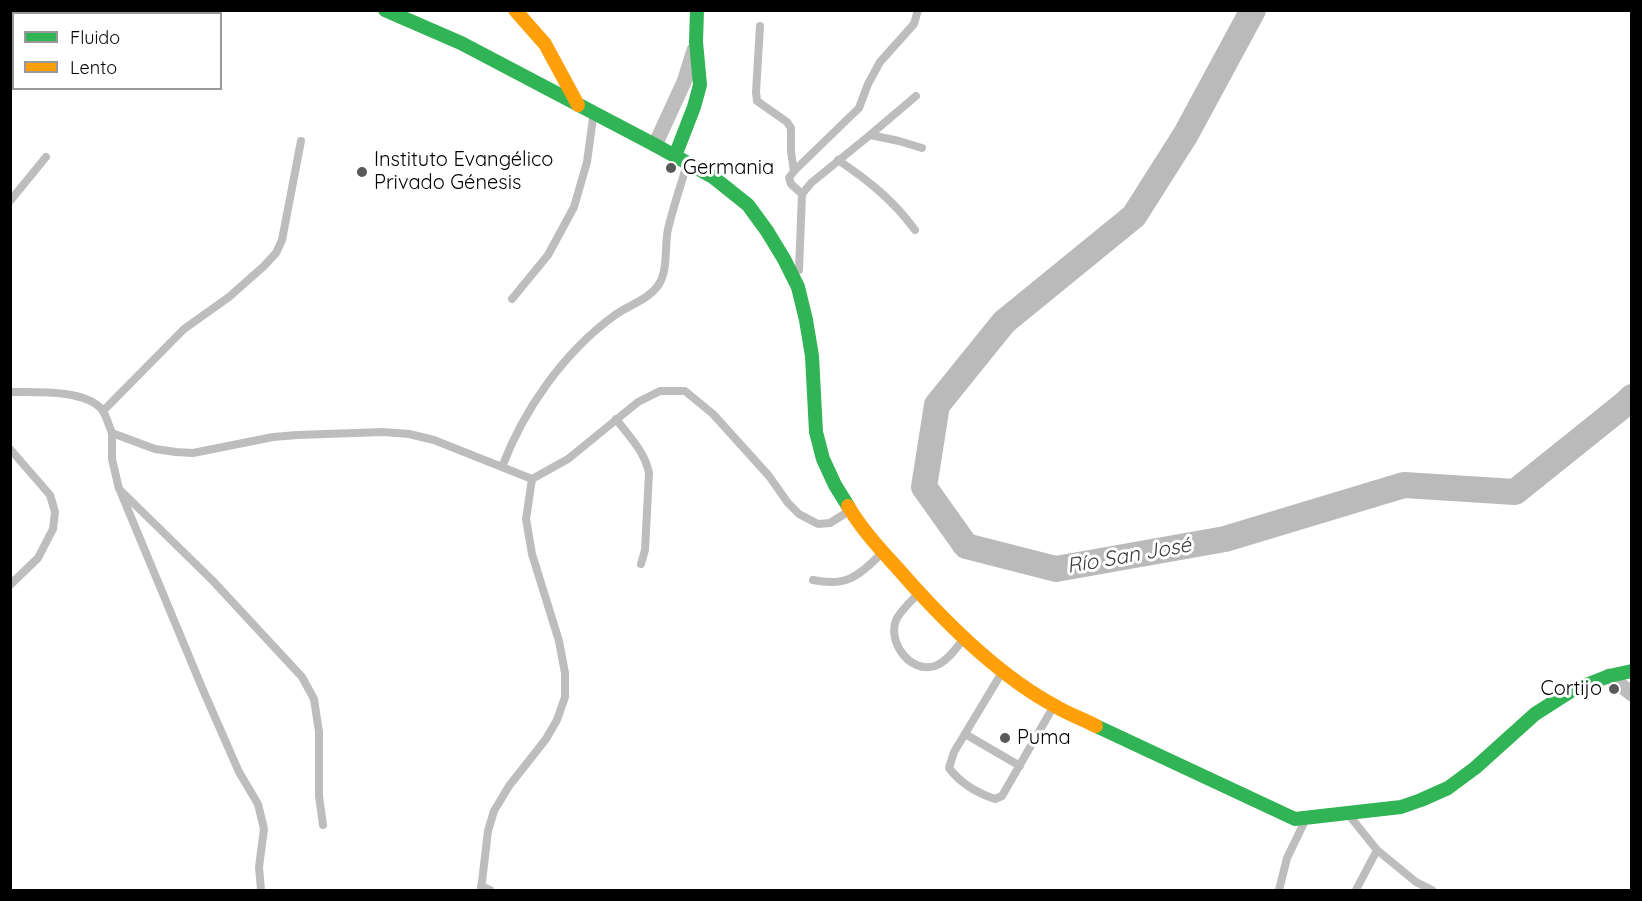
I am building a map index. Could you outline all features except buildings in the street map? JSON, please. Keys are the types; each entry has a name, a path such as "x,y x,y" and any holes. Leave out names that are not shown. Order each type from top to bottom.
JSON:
{"main road":[{"path":"385,10 461,43 655,145 713,177 748,205 768,231 798,287 812,356 816,432 823,459 850,510 883,552 965,638 1003,670 1054,706 1295,819 1401,807 1421,800 1448,788 1475,768 1535,714 1571,691 1609,676 1632,671"},
{"path":"515,10 545,44 578,105"},
{"path":"681,159 700,85 696,42 697,10"}],"street":[{"path":"655,145 684,82 696,42"},
{"path":"1609,676 1632,694"}],"lane":[{"path":"802,194 791,184 789,178 859,108 880,62 914,24 918,10"},
{"path":"760,26 757,101 787,122 791,128 794,171"},
{"path":"798,287 802,194 811,183 916,96"},
{"path":"513,299 549,255 574,207 587,162 593,113"},
{"path":"870,135 922,148"},
{"path":"103,411 184,329 229,297 276,253 282,240 301,141"},
{"path":"10,201 46,158"},
{"path":"502,467 512,440 534,402 558,370 616,314 651,294 658,286 663,276 668,231 681,159"},
{"path":"838,160 866,178 885,195 902,212 915,230"},
{"path":"532,479 567,459 638,402 660,391 685,391 713,414 769,476 788,503 799,514 818,524 830,523 850,510"},
{"path":"10,392 60,393 85,399 103,411 112,433 112,459 119,489 234,762 258,804 264,829 259,867 261,891"},
{"path":"616,419 647,461 649,473 645,549 641,564"},
{"path":"112,433 155,448 193,453 273,437 382,432 409,434 434,440 532,479"},
{"path":"10,449 50,495 55,512 53,529 38,558 10,585"},
{"path":"490,891 481,888 488,831 494,812 509,786 546,739 557,720 565,697 565,673 559,641 532,554 526,519 532,479"},
{"path":"119,489 213,580 302,676 314,699 320,732 320,796 323,825"},
{"path":"813,580 831,584 856,577 883,552"},
{"path":"920,593 905,607 896,620 893,633 900,650 909,663 935,666 951,655 965,638"},
{"path":"1003,670 954,753 949,768 957,778 981,794 995,799 1002,796 1054,706"},
{"path":"965,734 1020,766"},
{"path":"1347,813 1377,850 1416,882 1432,891"},
{"path":"1279,891 1287,858 1306,818"},
{"path":"1356,891 1377,850"}],"waterway":[{"name":"Río San José","path":"1253,10 1186,134 1134,216 1004,322 937,405 924,487 966,546 1056,569 1225,539 1404,485 1515,492 1632,397"}],"traffic: fast":[{"path":"385,10 461,43 655,145 713,177 748,205 767,231 798,287 812,356 816,432 823,459 848,506"},
{"path":"675,156 700,85 696,42 697,10"},
{"path":"1096,726 1295,819 1401,807 1421,800 1448,788 1475,768 1535,714 1571,691 1609,676 1632,671"}],"traffic: slow":[{"path":"515,10 545,44 578,105"},
{"path":"848,506 886,555 934,608 972,645 1034,694 1096,726"}],"place":[{"name":"Germania","path":"671,168"},
{"name":"Instituto Evangélico Privado Génesis","path":"362,172"},
{"name":"Cortijo","path":"1614,689"},
{"name":"Puma","path":"1005,738"}]}
